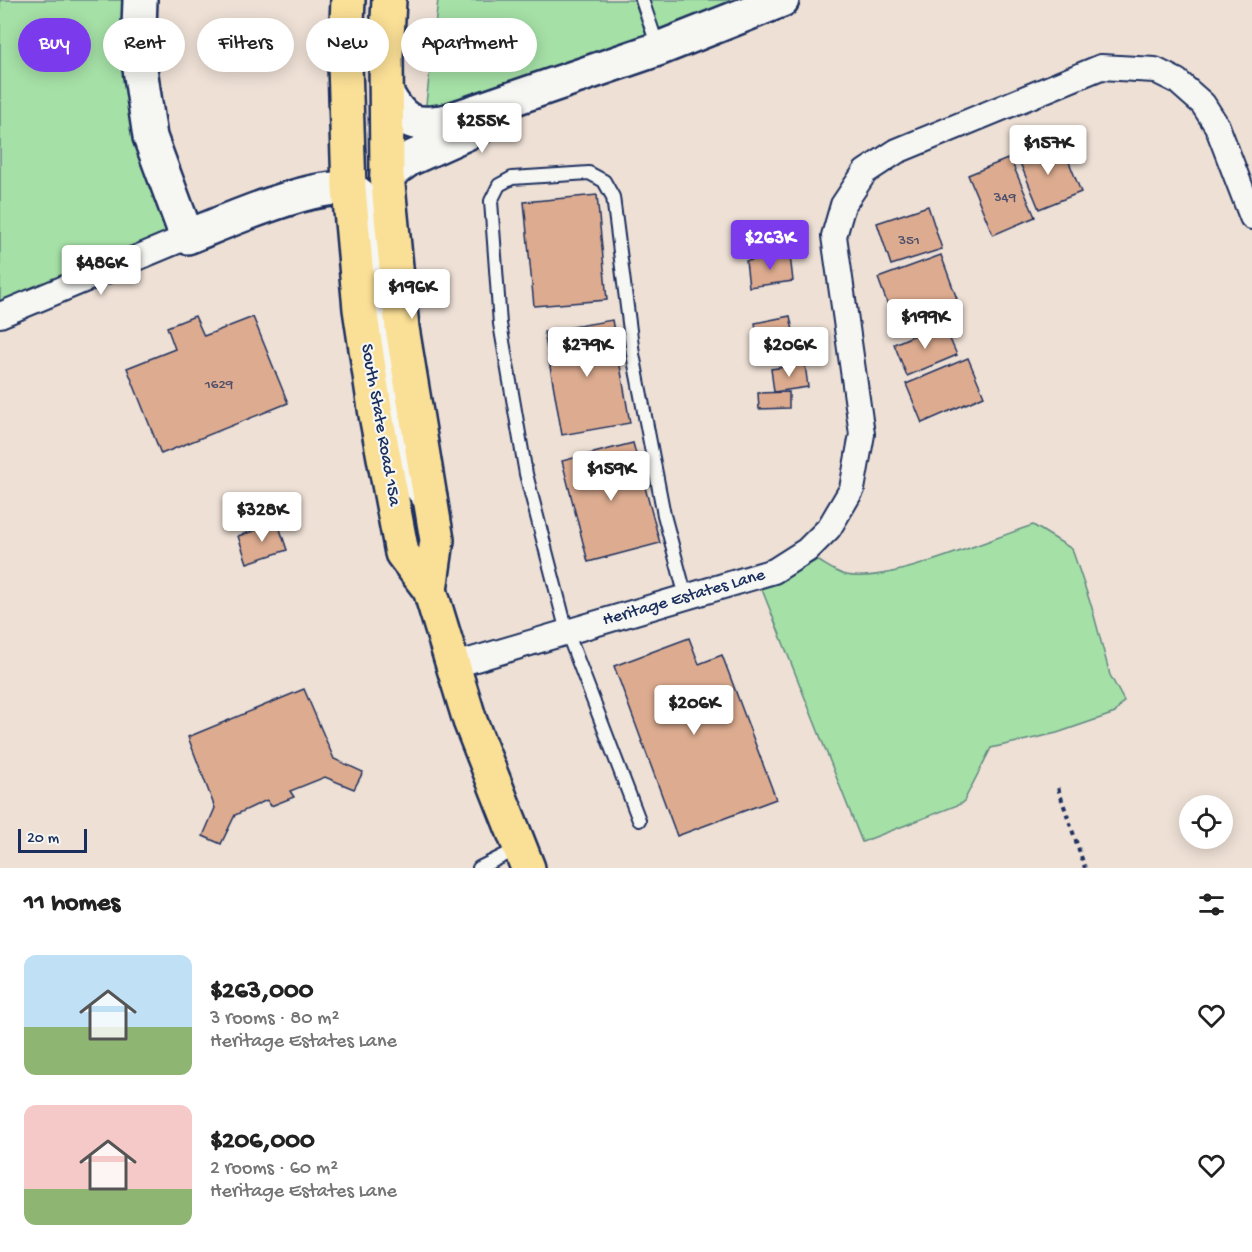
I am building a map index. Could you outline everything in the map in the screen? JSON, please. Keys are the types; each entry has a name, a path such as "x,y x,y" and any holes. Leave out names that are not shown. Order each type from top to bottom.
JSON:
{"highway":[{"name":"South State Road 15a","path":"348,0 345,65 349,189 360,309 376,415 402,554 430,590 470,721 524,858"},
{"path":"366,0 364,111 372,125 388,133"},
{"name":"South State Road 15a","path":"389,0 387,175 402,328 437,540 430,590"}],"street":[{"path":"140,0 138,55 150,137 187,237"},
{"path":"387,94 397,112 408,121 429,124 447,121 538,92 658,49 782,0"},
{"name":"Heritage Estates Lane","path":"452,666 774,571 807,550 829,528 852,489 862,434 834,236 843,205 865,172 897,151 1101,67 1155,70 1178,81 1203,104 1217,126 1252,217"},
{"path":"387,175 409,159 525,106 538,92"},
{"path":"0,315 187,237 300,195 325,189 349,189 358,193 365,202 374,225 398,412 409,471 430,498"}],"lane":[{"path":"642,0 658,49"},
{"path":"639,820 567,632 526,474 500,324 491,201 499,185 513,178 590,173 604,181 613,197 633,354 664,515 686,597"},
{"path":"479,868 524,858"}],"path":[{"path":"1058,789 1085,868"}],"green space":[{"path":"0,0 126,0 129,18 103,18 103,72 140,72 170,232 0,302"},
{"path":"438,0 750,0 423,130 430,72 537,72 537,18 436,18"},
{"path":"1033,525 1072,549 1092,608 1110,675 1124,701 1115,713 1057,733 991,748 963,803 862,842 761,587 781,581 817,560 846,575 865,576 887,573 939,559"}],"building":[{"path":"1038,144 1045,160 1065,152 1081,192 1039,209 1016,153"},
{"path":"1010,158 1035,217 993,235 968,175"},
{"path":"597,195 607,300 534,306 524,202"},
{"path":"928,206 942,249 891,265 877,223"},
{"path":"784,223 787,246 743,251 741,228"},
{"path":"790,255 793,281 749,287 746,261"},
{"path":"941,255 957,299 894,322 878,278"},
{"path":"195,316 204,336 253,317 288,403 161,454 127,368 175,349 167,327"},
{"path":"790,316 798,355 762,362 755,323"},
{"path":"612,320 630,423 562,435 544,332"},
{"path":"943,323 957,355 907,376 894,344"},
{"path":"968,358 984,396 922,423 906,384"},
{"path":"805,364 808,387 774,392 771,369"},
{"path":"789,392 789,408 759,409 758,393"},
{"path":"633,443 660,543 588,562 562,461"},
{"path":"278,523 287,550 247,563 238,536"},
{"path":"689,638 699,664 722,655 776,799 677,836 614,666"},
{"path":"304,689 334,759 363,772 354,789 325,777 290,791 294,797 271,806 267,800 235,815 221,844 203,836 215,808 188,737"}]}
